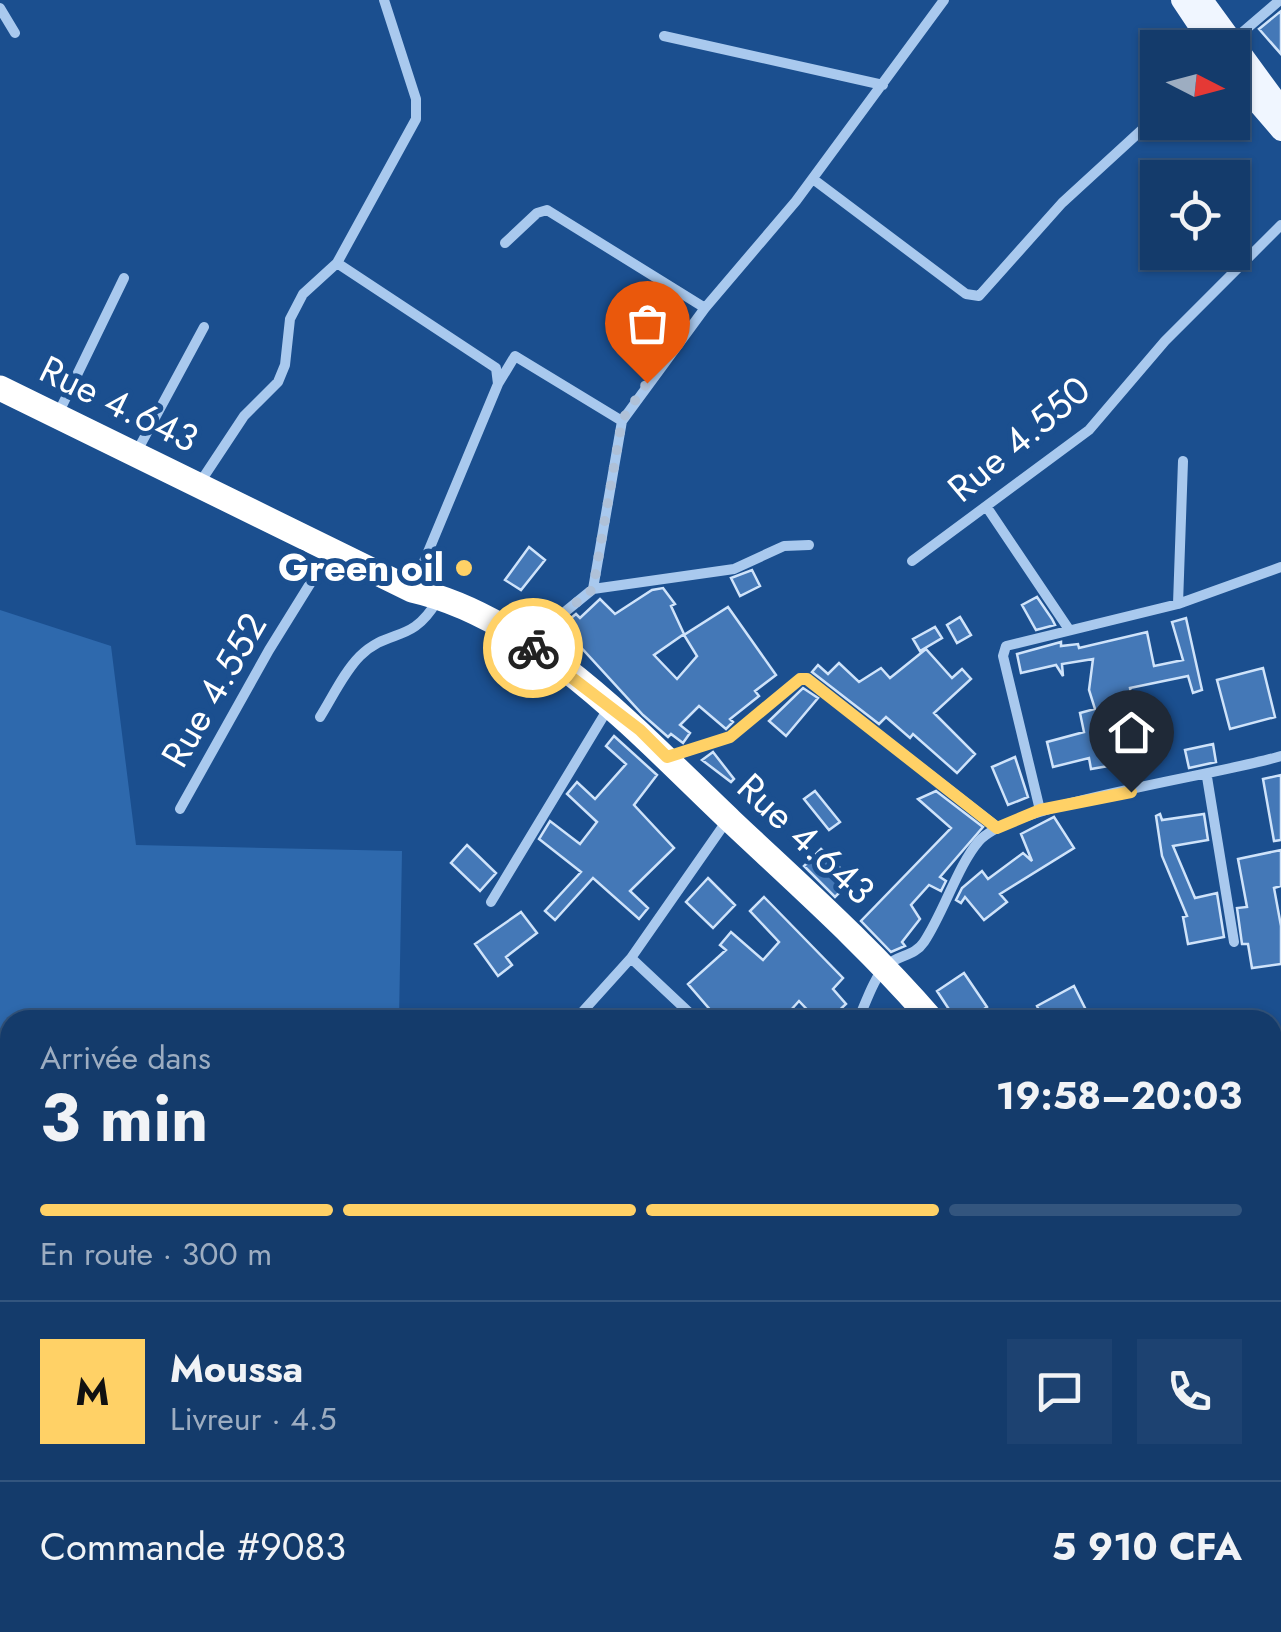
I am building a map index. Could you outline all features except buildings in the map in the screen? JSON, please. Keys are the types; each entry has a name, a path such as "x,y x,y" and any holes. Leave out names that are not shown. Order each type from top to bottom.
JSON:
{"highway":[{"name":"Rue 4.643","path":"0,388 412,590 440,596 527,643 667,757 886,966 923,1010"}],"main road":[{"path":"1181,0 1208,30"},
{"path":"1203,0 1216,30"},
{"path":"1250,74 1281,107"},
{"path":"1250,95 1281,131"}],"street":[{"path":"198,485 244,416 278,382 286,365 290,319 303,294 337,262 416,119 416,100 384,0"},
{"path":"593,589 622,420 705,308 812,179 944,0"},
{"path":"1241,30 1280,0"},
{"path":"0,8 16,33"},
{"path":"664,36 884,85"},
{"path":"812,179 966,294 978,296 1062,202 1140,130"},
{"path":"505,243 537,214 547,210 705,308"},
{"name":"Rue 4.550","path":"912,561 988,509 1089,430 1165,340 1281,224"},
{"path":"337,262 496,368 498,384"},
{"path":"57,416 124,278"},
{"path":"135,454 204,327"},
{"path":"412,590 498,384 515,356 622,420"},
{"path":"1178,604 1184,461"},
{"path":"988,509 1068,628"},
{"path":"527,643 593,589 734,568 784,546 809,545"},
{"name":"Rue 4.552","path":"180,809 331,550"},
{"path":"1040,810 1002,650 1068,628 1178,604 1281,566"},
{"path":"320,717 358,658 375,644 423,625 440,596"},
{"path":"667,757 730,737 800,679 807,679 997,828"},
{"path":"491,902 609,706"},
{"path":"863,1010 886,966 916,953 951,898 980,839 997,828 1040,810 1206,777 1281,756"},
{"path":"1206,777 1234,942"},
{"path":"584,1010 631,958 728,818"},
{"path":"631,958 686,1010"}],"shaded area":[{"path":"0,610 111,646 136,845 402,851 399,1010 0,1010"}],"way so far":[{"path":"533,648 527,643 593,589 599,574 622,420 647,383"}],"place":[{"name":"Green oil","path":"464,568"}],"route":[{"path":"533,648 640,730 667,757 730,737 800,679 807,679 932,773 997,828 1040,810 1131,792"}]}
